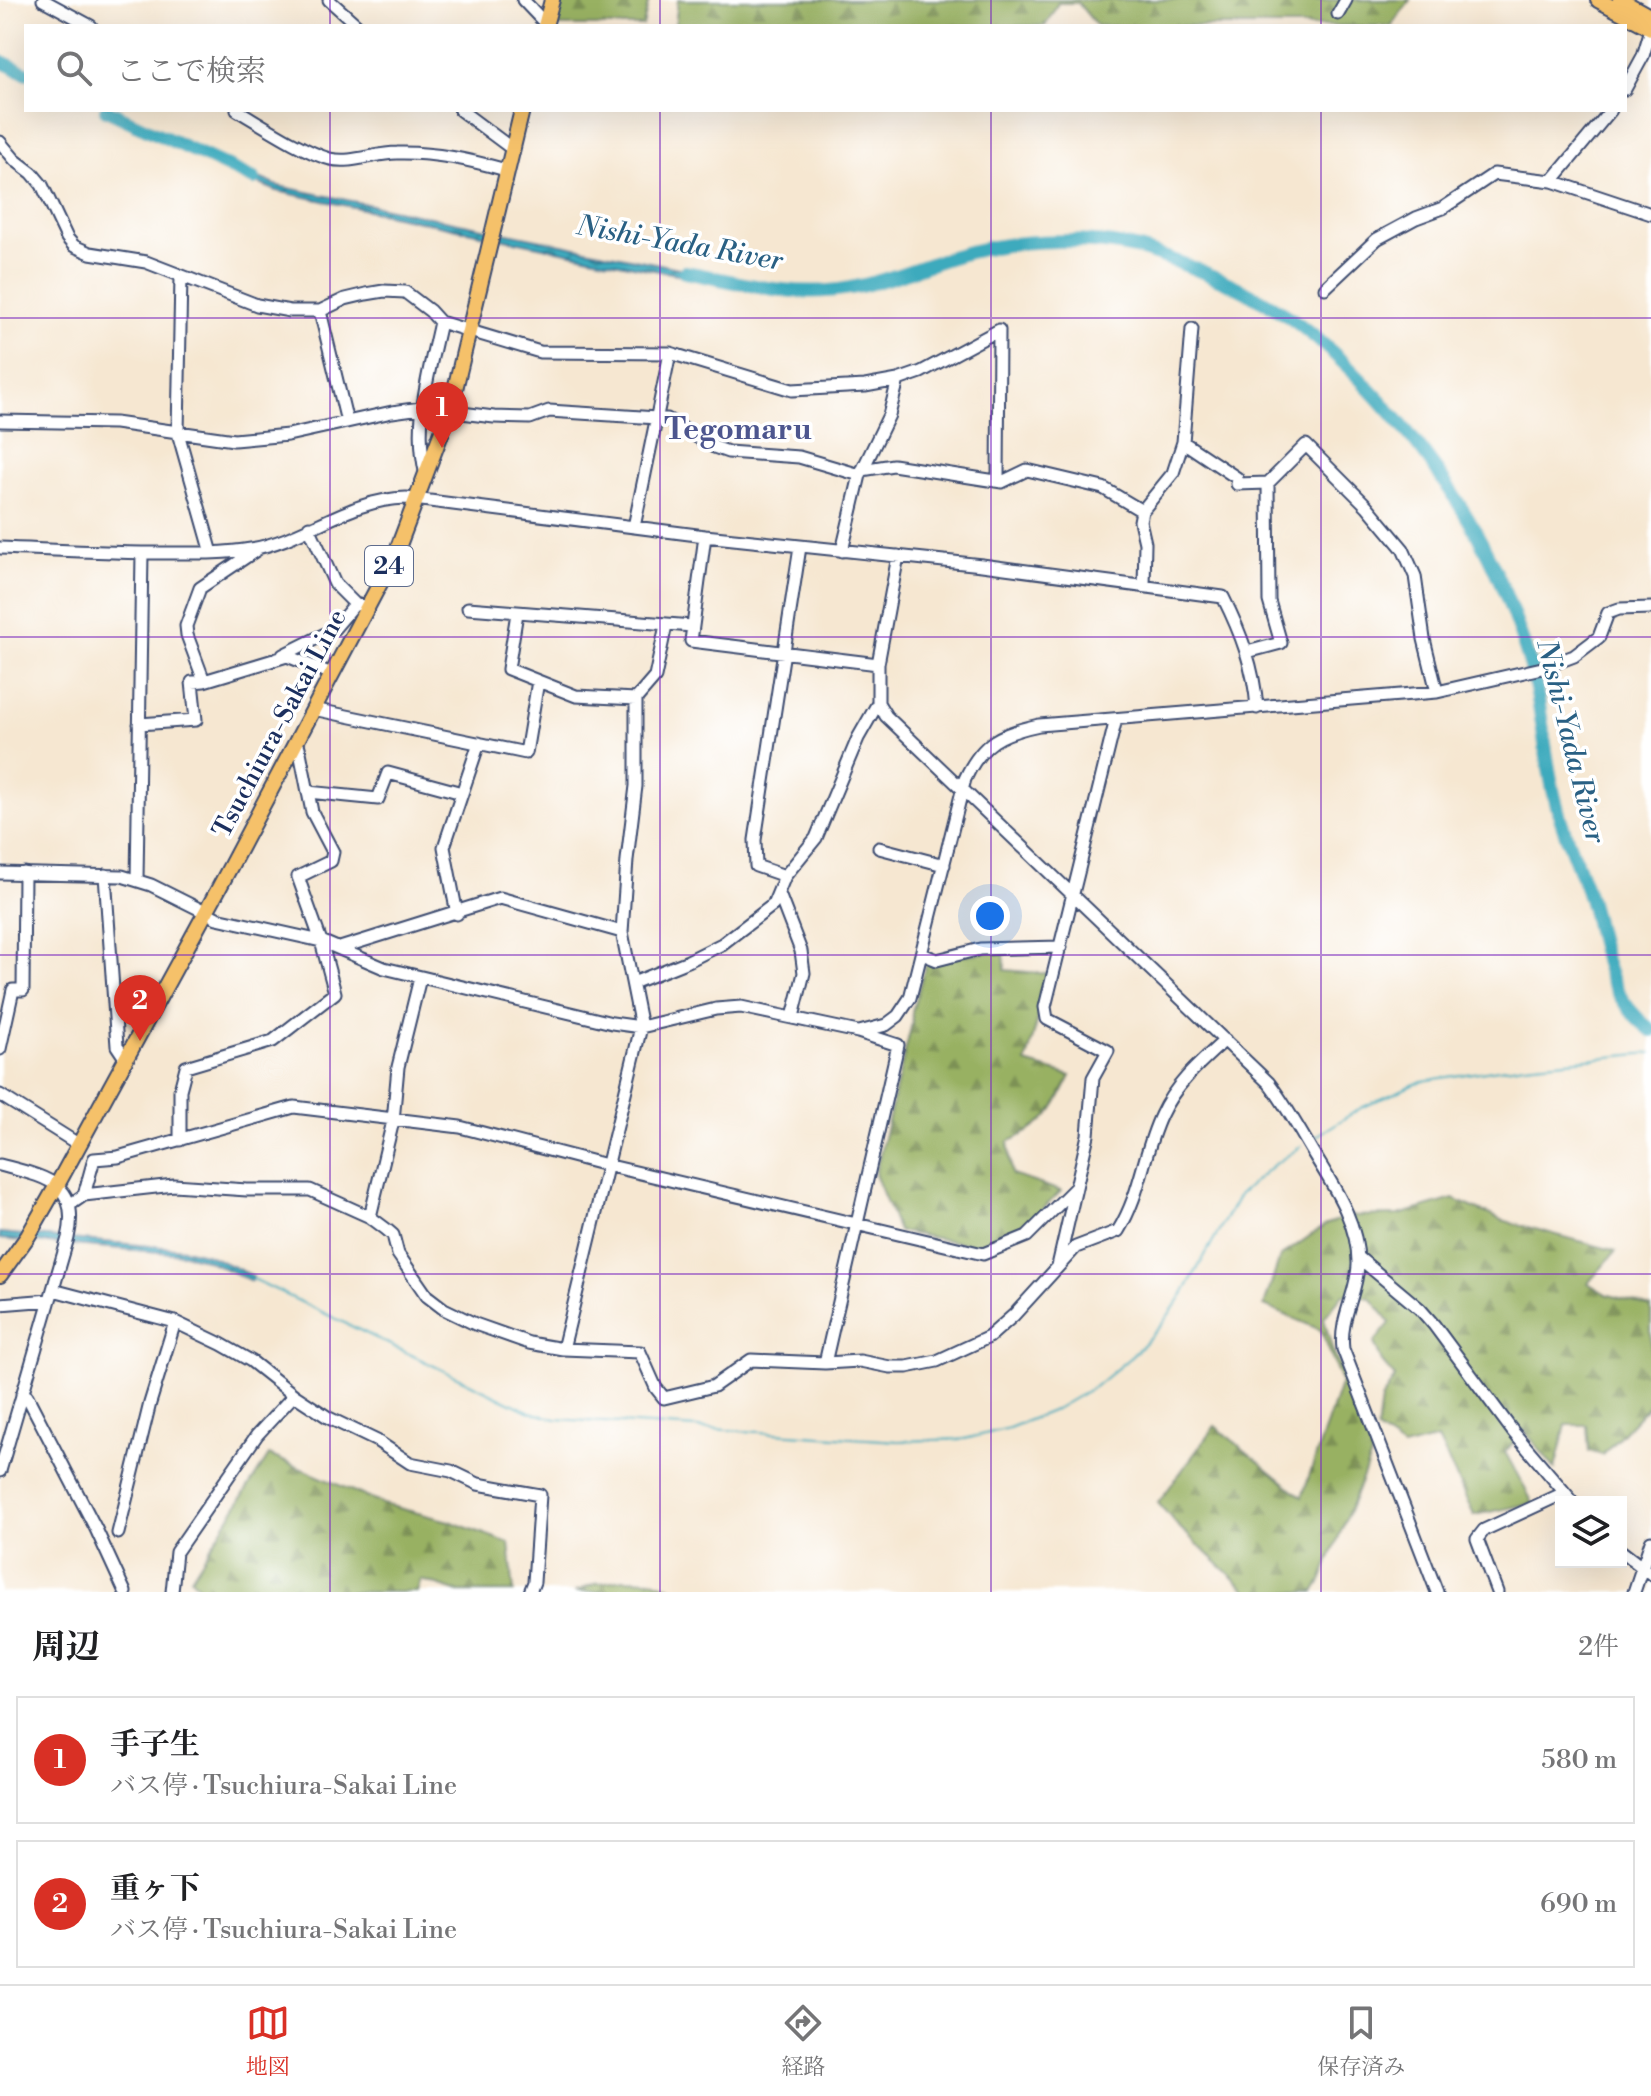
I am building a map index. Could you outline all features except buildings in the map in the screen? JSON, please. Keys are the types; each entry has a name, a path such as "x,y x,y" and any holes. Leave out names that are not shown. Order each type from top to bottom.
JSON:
{"main road":[{"path":"546,23 552,0"},
{"path":"1598,0 1651,29"},
{"path":"1620,0 1651,17"},
{"name":"Tsuchiura-Sakai Line","path":"0,1275 28,1236 56,1187 332,674 362,606 396,553 450,410 521,112"}],"street":[{"path":"43,0 87,24"},
{"path":"329,0 356,24"},
{"path":"523,0 546,23"},
{"path":"1338,14 1346,0"},
{"path":"1627,85 1643,56 1651,29"},
{"path":"241,112 331,159 419,153 443,155 506,170"},
{"path":"463,112 511,148"},
{"path":"1552,181 1609,112"},
{"path":"0,142 42,185 67,238 74,246 90,253 146,262 257,305 290,311 320,311 345,299 366,294 405,292 440,322 540,352 670,353 792,390 865,386 898,380 921,372 999,330 998,481"},
{"path":"0,164 15,160"},
{"path":"1325,288 1377,239 1416,218 1443,208 1494,174 1552,181 1651,214"},
{"path":"181,276 178,433 212,553"},
{"path":"320,311 347,422"},
{"path":"426,476 421,408 440,322"},
{"path":"1144,586 1145,543 1140,521 1142,511 1173,473 1183,442 1192,329"},
{"path":"634,527 670,353"},
{"path":"842,551 861,472 889,415 898,380"},
{"path":"0,421 115,423 234,440 257,439 421,408 494,417 530,418 549,411 657,418 667,419 728,452 799,457 861,472 893,465 1002,482 1027,470 1103,488 1142,511"},
{"path":"1183,442 1237,478 1237,484 1268,483 1306,445 1403,549 1415,576 1424,639 1437,692"},
{"path":"1247,652 1281,643 1269,601 1268,483"},
{"path":"0,548 212,553 258,548 373,503 399,498 1144,586 1223,597 1254,672 1257,708"},
{"path":"139,724 196,720 192,682 282,656 333,630 362,606 335,584 309,527"},
{"path":"705,536 691,641 878,664"},
{"path":"785,876 756,866 755,840 800,547"},
{"path":"204,681 186,626 200,588 258,548"},
{"path":"137,880 142,553"},
{"path":"633,983 722,944 773,905 785,876 816,838 858,738 878,703 878,664 898,556"},
{"path":"468,608 692,626"},
{"path":"858,1032 873,1030 898,1016 910,998 962,790 974,760 990,742 1011,731 1039,725 1437,692 1542,668 1585,650 1599,637 1608,613 1619,609 1651,608"},
{"path":"517,613 508,669 576,696 636,699"},
{"path":"563,1349 641,1027 622,932 636,786 636,699 655,677 666,625"},
{"path":"282,656 297,658 332,674"},
{"path":"313,709 526,753 538,681"},
{"path":"878,703 886,716 1225,1040 1284,1102 1346,1210 1358,1257 1355,1287 1344,1320 1343,1349 1437,1592"},
{"path":"1058,1267 1088,1135 1093,1078 1108,1051 1047,1019 1045,1007 1116,719"},
{"path":"457,914 444,847 479,743"},
{"path":"180,1140 180,1090 186,1067 273,1041 332,997 335,988 298,877 331,861 333,852 312,812 299,747 294,744"},
{"path":"308,792 378,799 388,773 462,793"},
{"path":"879,848 944,865"},
{"path":"0,873 105,875 137,880 206,913 236,923 321,941 384,968 612,1023 641,1027 716,1009 741,1007 858,1032 898,1045 825,1363"},
{"path":"0,1049 13,990 23,990 24,873"},
{"path":"105,875 117,1046 125,1058"},
{"path":"779,894 801,951 804,973 793,1017"},
{"path":"340,948 457,914 500,898 622,932"},
{"path":"922,954 937,960 980,949 1061,947"},
{"path":"370,1217 393,1121 398,1067 420,978"},
{"path":"71,1204 84,1195 174,1185 310,1190 370,1217 393,1235 398,1254 412,1276 427,1296 444,1309 498,1333 563,1349 640,1352 656,1388 664,1398 714,1386 751,1360 860,1361 898,1367 937,1361 989,1337 1014,1315 1076,1247 1118,1231 1141,1182 1161,1114 1193,1070 1225,1040"},
{"path":"0,1095 78,1144"},
{"path":"84,1195 94,1159 118,1157 294,1107 460,1127 606,1165 983,1254 1027,1236 1076,1187"},
{"path":"0,1165 44,1177 71,1204 72,1222 0,1471"},
{"path":"1358,1257 1420,1309 1434,1325 1514,1433 1566,1496"},
{"path":"0,1304 52,1295 175,1322 251,1361 329,1418 377,1441 410,1463 451,1471 478,1484 540,1495 534,1582 530,1592"},
{"path":"118,1533 150,1403 175,1322"},
{"path":"22,1394 27,1396 125,1592"},
{"path":"172,1592 176,1552 257,1435 294,1395"},
{"path":"1497,1592 1477,1539 1484,1530 1555,1503"},
{"path":"1634,1592 1646,1572 1651,1541"},
{"path":"1627,1556 1646,1572"}],"green space":[{"path":"562,0 649,0 643,24 556,24"},
{"path":"678,0 1410,0 1392,24 1095,24 1078,3 1058,3 1046,24 675,24"},
{"path":"1004,950 1005,970 1050,974 1026,1063 1071,1076 1047,1116 1032,1130 1008,1142 1012,1175 1061,1191 1020,1232 984,1247 898,1231 875,1174 912,1023 912,1011 926,964 937,959"},
{"path":"1453,1199 1502,1220 1616,1251 1588,1283 1606,1294 1651,1307 1651,1403 1602,1455 1589,1451 1587,1425 1566,1425 1555,1469 1524,1430 1505,1452 1533,1503 1474,1515 1438,1439 1403,1448 1377,1430 1381,1400 1395,1377 1382,1362 1374,1343 1390,1323 1371,1298 1343,1294 1324,1318 1332,1349 1374,1449 1314,1592 1249,1592 1177,1525 1158,1503 1215,1426 1302,1497 1341,1382 1321,1330 1264,1306 1280,1257 1327,1224 1350,1216 1399,1215"},
{"path":"269,1455 383,1504 449,1521 509,1543 514,1592 459,1592 421,1580 417,1592 203,1592 191,1578"},
{"path":"623,1579 653,1580 682,1592 575,1592 595,1584"}],"water":[{"path":"238,169 278,186 703,273 701,278 648,269 277,191 235,174"},
{"path":"0,1233 185,1249 208,1255 253,1276 251,1281 205,1259 185,1254 0,1239"}],"waterway":[{"name":"Nishi-Yada River","path":"0,61 24,72"},
{"name":"Nishi-Yada River","path":"110,112 254,179"},
{"name":"Nishi-Yada River","path":"685,272 767,288 829,291 880,281 954,256 1011,244 1059,241 1107,243 1149,252 1207,274 1267,303 1300,325 1363,382 1422,450 1448,487 1492,563 1530,663 1557,806 1588,895 1602,952 1623,1001 1651,1030"},
{"path":"1310,1140 1361,1108 1422,1081 1524,1065 1651,1053"},
{"path":"251,1278 530,1412 556,1419 898,1441 965,1439 1009,1428 1054,1410 1097,1385 1132,1356 1162,1324 1182,1296 1239,1195 1272,1166 1302,1146"}],"place":[{"name":"手子生","path":"442,448"},
{"name":"重ヶ下","path":"140,1041"}],"district":[{"name":"Tegomaru","path":"738,429"}]}
